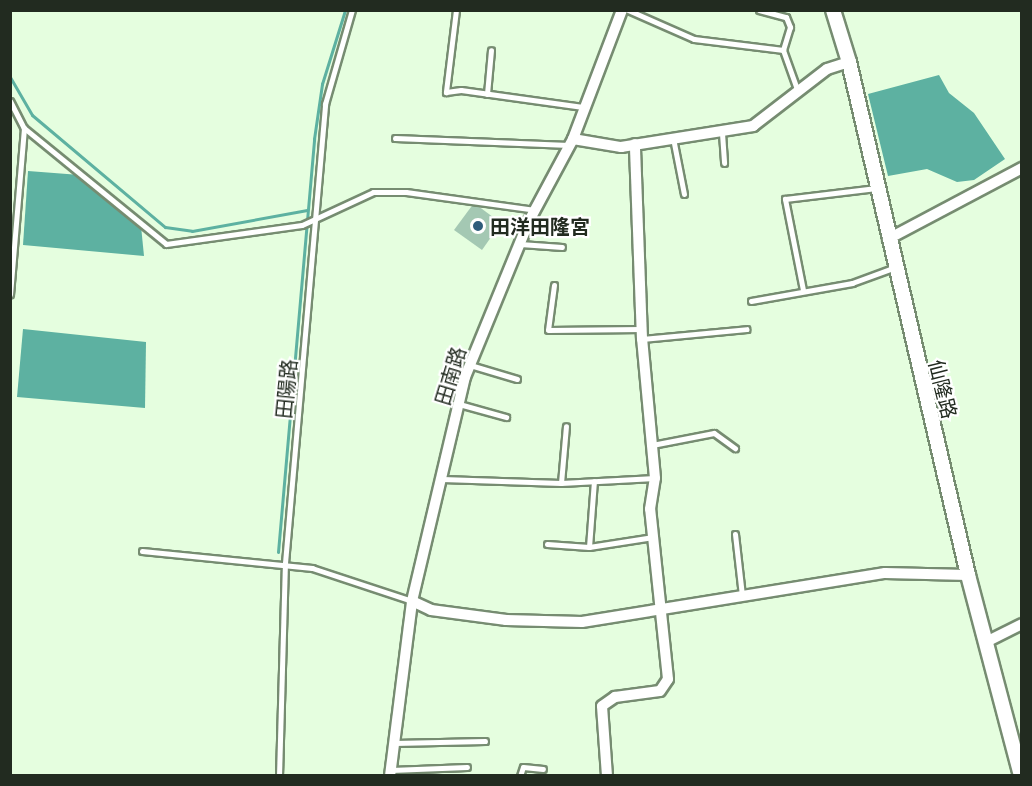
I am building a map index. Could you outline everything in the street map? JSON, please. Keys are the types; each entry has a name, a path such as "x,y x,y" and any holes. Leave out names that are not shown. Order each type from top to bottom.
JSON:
{"street":[{"name":"田南路","path":"390,773 412,601 470,365 535,210 571,142 622,10"},
{"name":"仙隆路","path":"833,10 849,63 893,268 1018,770"},
{"path":"571,142 621,147 672,136 722,133 753,126 798,89 827,69 849,63"},
{"path":"607,776 602,706 615,697 653,694 666,686 664,610 652,537 655,478 642,334 635,144"},
{"path":"888,239 1022,168"},
{"path":"412,601 431,610 506,620 582,622 885,573 968,575"},
{"path":"986,642 1022,624"}],"lane":[{"name":"田陽路","path":"279,776 285,563 314,219 325,105 352,10"},
{"path":"456,10 446,92 487,94 583,107"},
{"path":"628,10 694,39 783,50"},
{"path":"759,10 786,17 790,27 783,50 798,89"},
{"path":"487,94 491,50"},
{"path":"10,101 24,128 166,244 302,225 372,192 418,193 535,210"},
{"path":"10,294 24,128"},
{"path":"722,133 724,163"},
{"path":"672,136 684,194"},
{"path":"395,138 571,142"},
{"path":"804,290 784,200 876,188"},
{"path":"520,244 562,247"},
{"path":"751,301 852,283 893,268"},
{"path":"554,285 549,330 642,334 747,329"},
{"path":"470,365 517,379"},
{"path":"459,404 506,417"},
{"path":"561,483 566,426"},
{"path":"652,445 714,433 735,448"},
{"path":"442,479 561,483 655,478"},
{"path":"590,547 594,481"},
{"path":"735,534 742,595"},
{"path":"547,544 590,547 652,537"},
{"path":"142,550 285,563 412,601"},
{"path":"393,743 485,741"},
{"path":"390,773 467,767"},
{"path":"520,776 523,767 543,769"}],"water":[{"path":"939,75 949,93 974,113 1005,159 974,180 957,182 927,169 888,176 868,94"},
{"path":"28,171 80,175 141,226 144,256 23,245"},
{"path":"23,329 146,342 145,408 17,397"}],"building":[{"name":"田洋田隆宮","path":"474,203 501,223 482,250 454,230"}],"waterway":[{"path":"278,552 314,139 322,84 345,10"},
{"path":"10,77 32,115 165,227 192,231 307,210"}],"place":[{"name":"田洋田隆宮","path":"478,226"}]}
